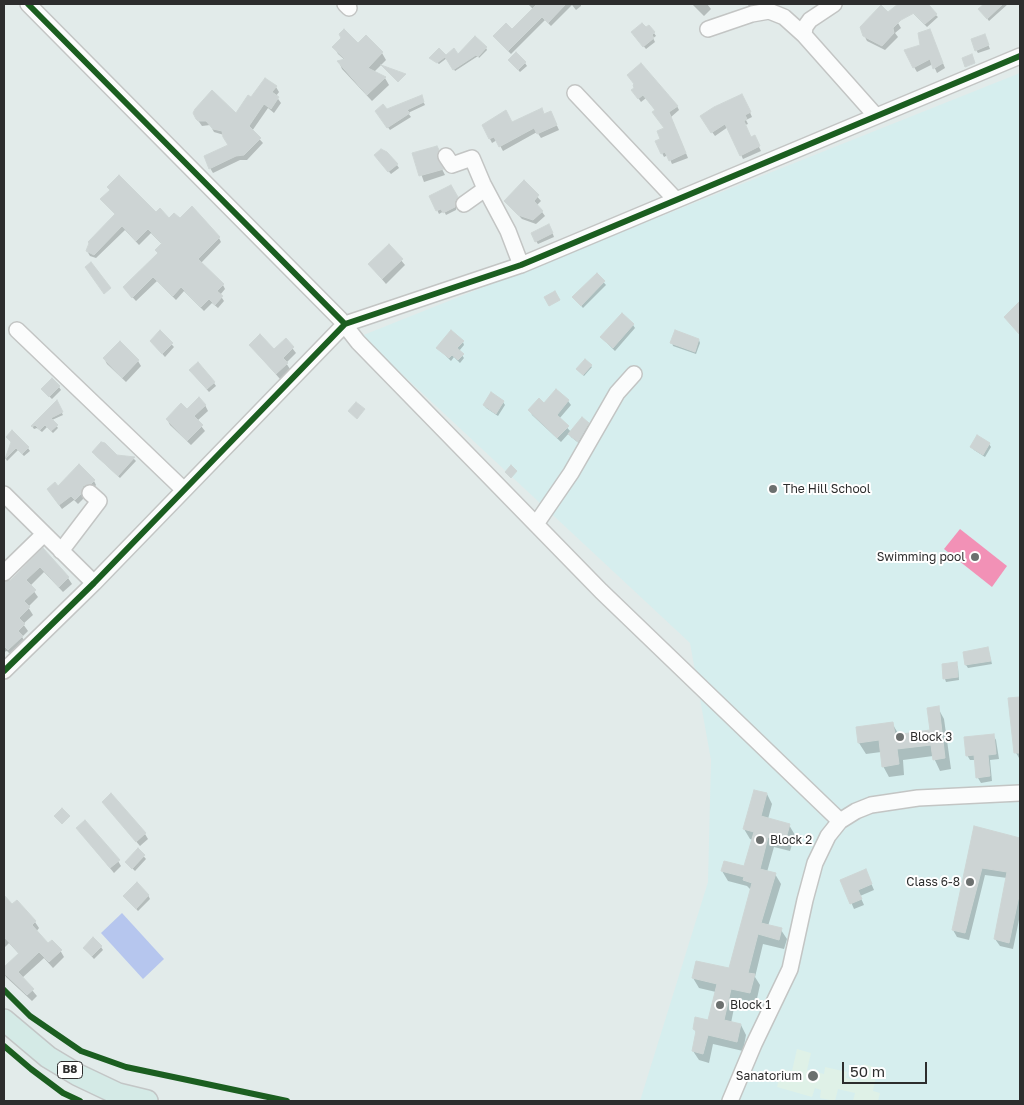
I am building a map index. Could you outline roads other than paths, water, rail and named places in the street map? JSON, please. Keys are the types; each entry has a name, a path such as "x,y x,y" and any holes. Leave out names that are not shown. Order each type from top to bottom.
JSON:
{"highway":[{"name":"B8","path":"4,1020 48,1057 78,1075 118,1094 147,1101"}],"street":[{"path":"28,4 345,324 358,342 601,591 840,821"},
{"path":"804,36 805,28 810,20 834,4"},
{"path":"708,29 752,14 769,11 784,17 804,36 876,116"},
{"path":"4,671 94,583 345,324 521,265 1020,56"},
{"path":"575,93 676,200"},
{"path":"446,156 452,165 472,158 485,189 508,231 521,265"},
{"path":"464,204 485,189"},
{"path":"16,330 184,490"},
{"path":"536,524 571,473 617,393 634,374"},
{"path":"61,551 99,501 90,493"},
{"path":"4,494 94,583"},
{"path":"4,573 44,534"},
{"path":"730,1101 754,1044 790,969 815,863 828,836 840,821 856,811 871,805 918,798 1020,793"}],"place":[{"name":"The Hill School","path":"773,489"},
{"name":"Swimming pool","path":"975,557"},
{"name":"Block 3","path":"900,737"},
{"name":"Block 2","path":"760,840"},
{"name":"Class 6-8","path":"970,882"},
{"name":"Block 1","path":"720,1005"},
{"name":"Sanatorium","path":"813,1076"}]}
